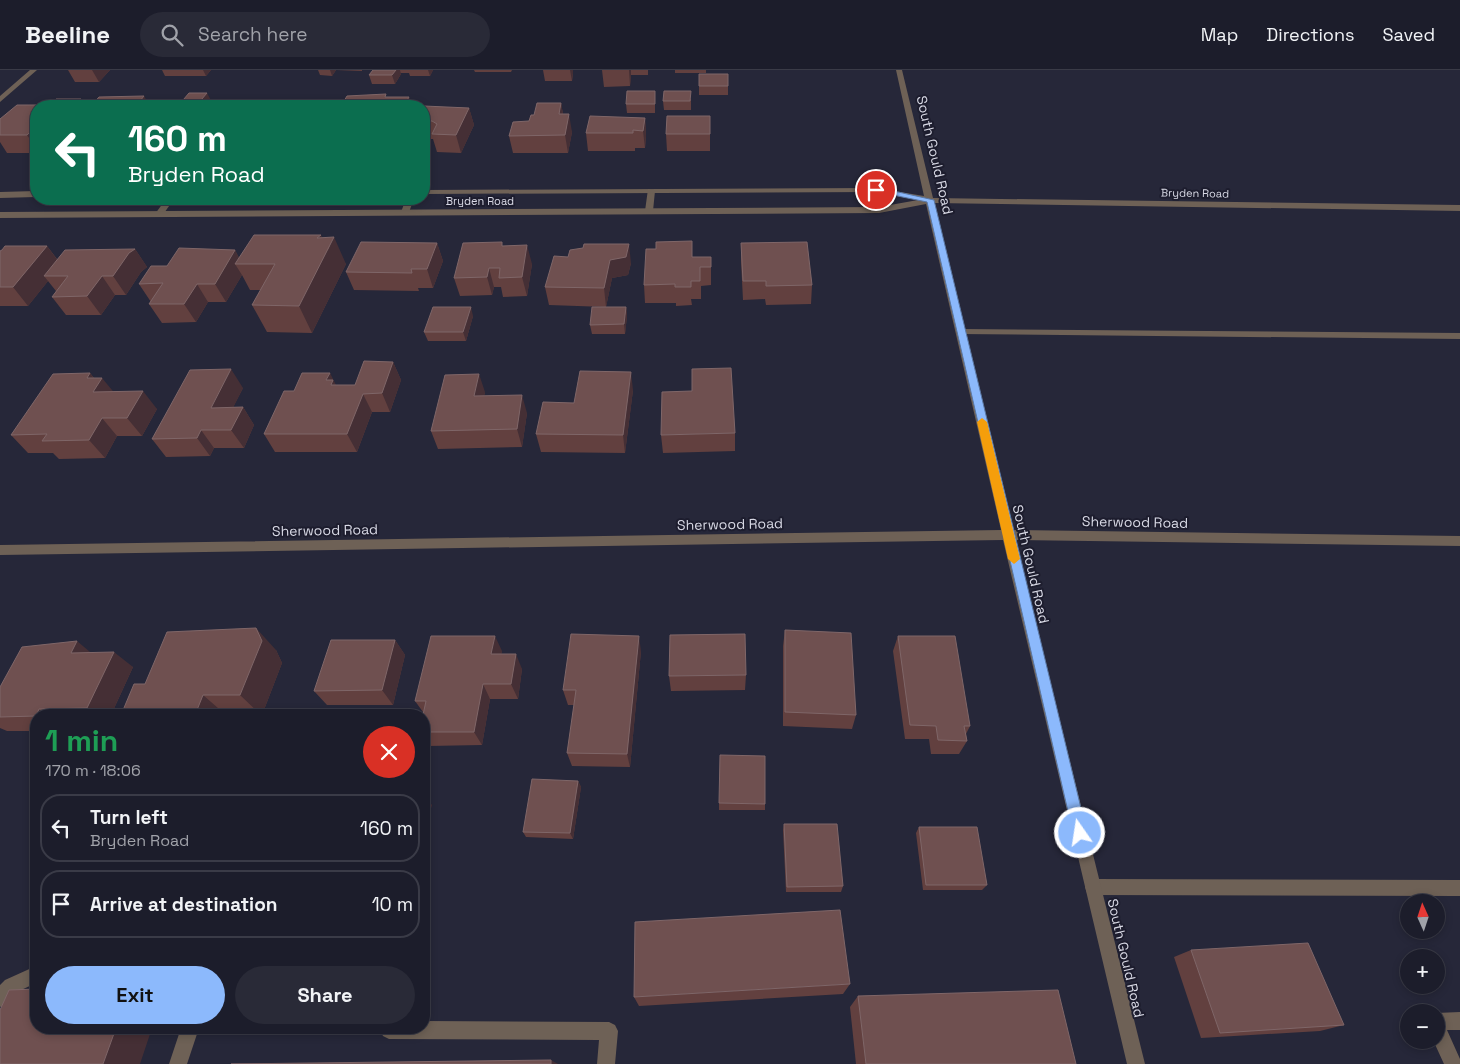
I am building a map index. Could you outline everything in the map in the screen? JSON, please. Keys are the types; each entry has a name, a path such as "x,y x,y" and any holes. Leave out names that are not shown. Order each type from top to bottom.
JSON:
{"street":[{"path":"0,100 34,70"},
{"name":"South Gould Road","path":"899,70 1008,535 1136,1064"},
{"name":"Bryden Road","path":"430,192 876,190 930,200 1460,208"},
{"path":"649,211 651,191"},
{"path":"0,194 30,194"},
{"name":"Bryden Road","path":"0,215 879,210 930,200"},
{"path":"159,214 166,205"},
{"path":"405,212 408,205"},
{"path":"961,332 1460,336"},
{"name":"Sherwood Road","path":"0,550 1008,535 1460,541"},
{"path":"1093,887 1460,888"},
{"path":"0,998 11,986 30,977"},
{"path":"1445,1022 1460,1021"},
{"path":"430,1030 609,1031 606,1064"},
{"path":"178,1064 188,1034"},
{"path":"1445,1046 1453,1064"}],"building":[{"path":"373,70 396,70 392,75 369,75"},
{"path":"699,74 728,74 728,86 699,86"},
{"path":"627,91 655,91 655,104 626,104"},
{"path":"664,91 691,91 690,101 663,101"},
{"path":"189,93 207,93 201,100 183,100"},
{"path":"386,94 385,97 409,97 407,100 345,100 347,96"},
{"path":"144,96 141,100 96,100 99,97"},
{"path":"56,99 81,99 80,100"},
{"path":"537,103 561,103 559,114 569,114 565,135 509,136 513,122 529,121 531,115 534,115"},
{"path":"17,105 30,105 30,132 27,135 0,135 0,119"},
{"path":"430,106 469,108 456,135 432,134 437,124 430,121"},
{"path":"590,116 645,118 643,131 633,130 633,133 586,133"},
{"path":"667,116 710,116 710,134 666,134"},
{"path":"254,235 321,235 317,238 334,237 299,306 252,305 275,264 235,264"},
{"path":"692,241 692,257 711,257 711,267 700,267 700,281 691,281 691,287 675,287 675,284 644,285 646,249 656,249 656,242"},
{"path":"361,242 437,243 427,269 411,269 412,273 346,272"},
{"path":"502,242 502,246 527,245 522,277 499,278 500,268 489,268 487,277 454,278 463,243"},
{"path":"807,242 812,285 766,286 766,281 743,281 741,243"},
{"path":"584,244 629,244 626,257 610,260 604,288 545,287 554,256 568,257 570,250 583,248"},
{"path":"5,246 47,246 13,287 0,287 0,251"},
{"path":"179,248 235,250 215,284 197,284 184,304 149,304 163,283 139,284 151,266 167,266"},
{"path":"135,249 129,253 113,276 102,276 87,296 52,297 68,276 44,276 65,250"},
{"path":"433,307 471,307 463,332 424,332"},
{"path":"592,307 626,307 624,324 590,325"},
{"path":"364,361 393,362 382,393 363,394 347,434 264,434 284,391 294,391 302,373 330,373 326,380 333,380 331,385 355,385"},
{"path":"731,368 735,433 661,435 662,392 692,391 692,369"},
{"path":"231,369 211,408 243,407 231,430 201,430 197,438 152,439 190,370"},
{"path":"580,371 631,372 623,435 536,434 543,402 574,403"},
{"path":"90,373 87,378 102,378 93,392 143,391 127,418 102,418 89,440 42,441 47,434 11,435 53,374"},
{"path":"479,374 474,396 522,395 517,429 431,431 445,375"},
{"path":"256,628 262,641 240,695 203,695 197,709 124,709 134,684 145,684 167,632"},
{"path":"785,630 851,633 856,715 785,712"},
{"path":"571,634 639,636 627,754 567,753 576,690 563,690"},
{"path":"745,634 746,675 669,676 670,635"},
{"path":"431,636 495,636 491,654 516,654 511,684 483,684 474,732 430,732 430,709 424,709 426,701 415,701"},
{"path":"898,636 955,636 970,726 964,726 967,741 938,740 936,726 910,725"},
{"path":"331,640 395,640 382,690 314,691"},
{"path":"77,641 71,653 114,652 87,708 30,709 30,716 0,717 0,687 22,647"},
{"path":"720,755 765,756 765,804 719,803"},
{"path":"532,779 578,781 570,833 523,832"},
{"path":"784,824 837,824 843,886 787,887"},
{"path":"919,827 977,827 987,885 926,885"},
{"path":"840,910 850,984 634,997 635,922"},
{"path":"1308,943 1344,1025 1220,1033 1191,950"},
{"path":"30,989 30,1034 114,1034 103,1064 0,1064 0,1010 9,990"},
{"path":"1058,990 1076,1064 866,1064 858,996"},
{"path":"551,1060 551,1064 231,1064"}],"slow traffic":[{"path":"982,422 1014,559"}],"route":[{"path":"876,190 930,200 1080,833"}]}
